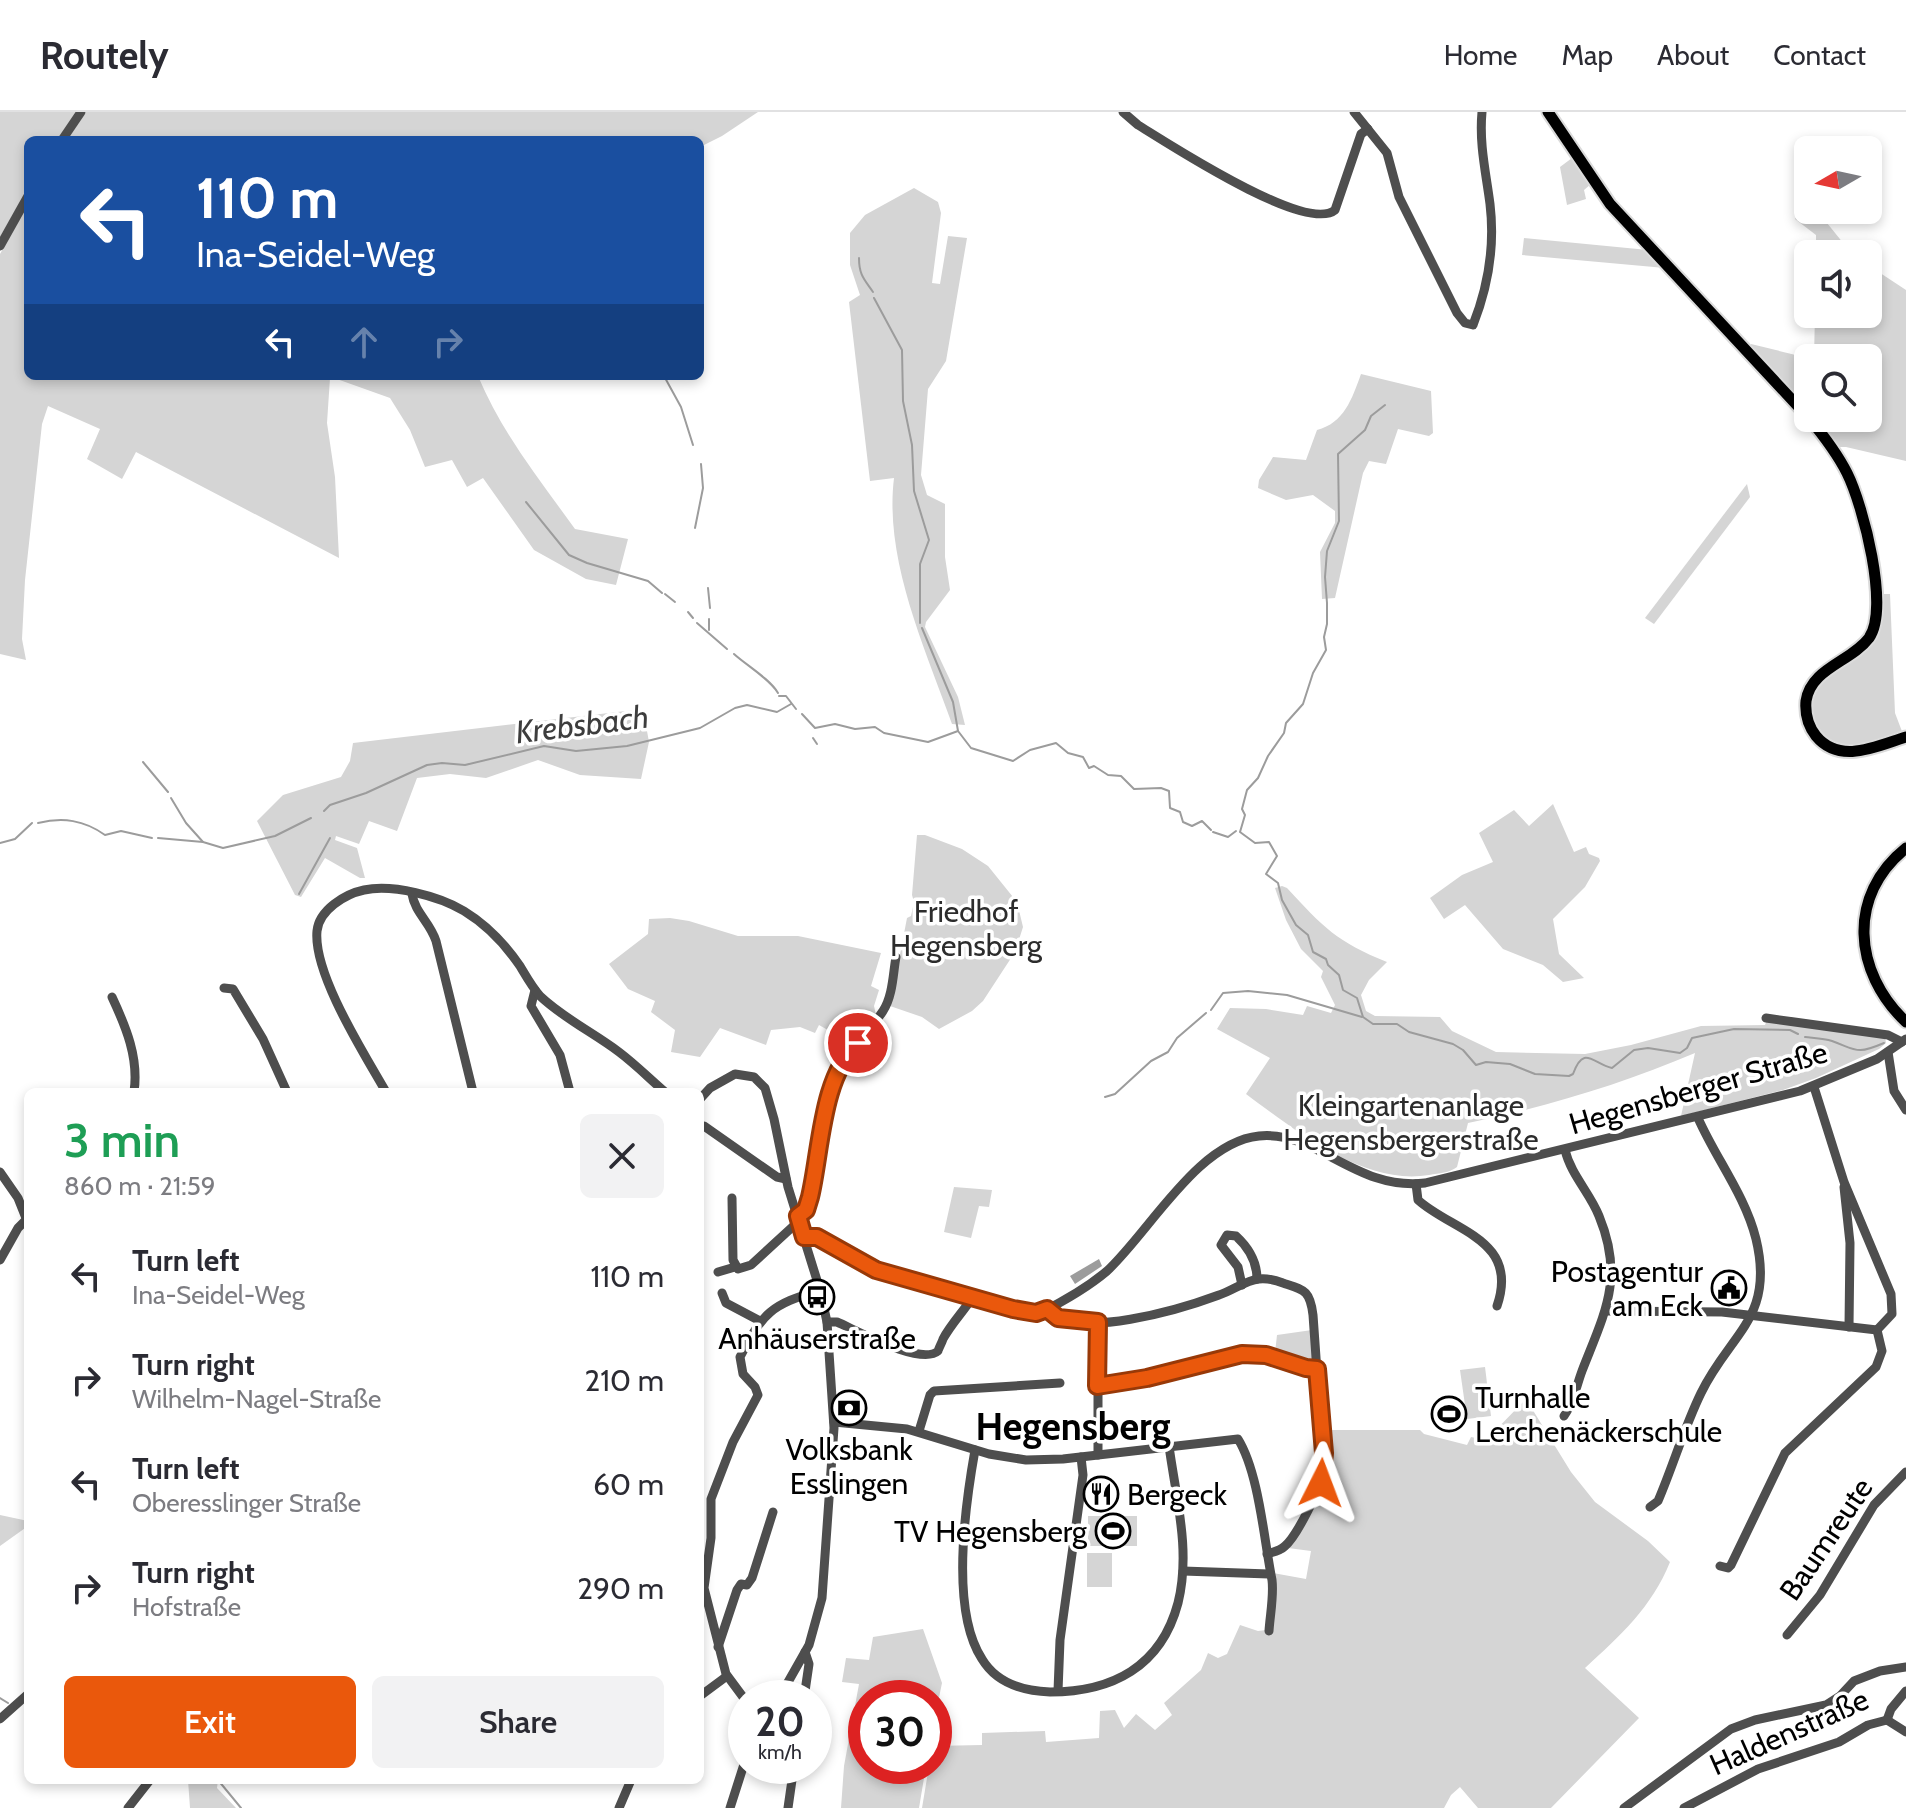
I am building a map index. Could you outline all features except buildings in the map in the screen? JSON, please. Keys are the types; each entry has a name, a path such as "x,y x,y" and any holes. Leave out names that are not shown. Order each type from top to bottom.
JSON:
{"main road":[{"path":"1548,112 1610,204 1794,403"},
{"path":"1818,432 1838,458 1856,493 1869,547 1877,614 1875,627 1865,642 1812,685 1806,701 1807,720 1820,741 1841,751 1859,751 1906,737"},
{"path":"1906,848 1886,866 1873,886 1866,906 1864,930 1874,980 1906,1022"}],"street":[{"path":"65,136 81,112"},
{"path":"1123,112 1138,125 1257,194 1291,210 1312,214 1334,211 1361,134 1368,129"},
{"path":"1354,112 1387,153 1399,197 1457,313 1465,323 1473,325 1490,264 1491,223 1481,150 1482,112"},
{"path":"0,246 24,203"},
{"path":"384,1088 328,981 317,929 329,908 354,893 383,889 437,898 478,921 507,948 535,990 620,1053 660,1088"},
{"path":"412,894 415,908 434,933 472,1088"},
{"path":"718,1272 751,1265 806,1210 831,1093 844,1060 886,1005 896,957"},
{"path":"224,988 233,989 249,1014 285,1088"},
{"path":"535,990 531,1006 560,1055 569,1088"},
{"path":"112,997 131,1047 134,1088"},
{"path":"1766,1018 1904,1040"},
{"name":"Hegensberger Straße","path":"1047,1309 1106,1271 1207,1160 1237,1141 1265,1136 1290,1139 1367,1176 1395,1184 1416,1184 1698,1118 1814,1087 1888,1052 1904,1040"},
{"path":"1888,1052 1894,1091 1906,1110"},
{"path":"704,1095 735,1074 751,1076 761,1083 772,1108 786,1179 827,1322 834,1422 822,1598 817,1622 805,1652 789,1680"},
{"path":"1607,1311 1703,1311 1877,1330 1890,1319 1893,1301 1844,1182 1814,1087"},
{"path":"1650,1507 1658,1501 1705,1385 1753,1316 1759,1285 1757,1242 1742,1200 1698,1118"},
{"path":"704,1126 777,1177 786,1179"},
{"path":"1564,1416 1572,1405 1607,1311 1611,1276 1606,1236 1595,1207 1570,1166 1565,1150"},
{"path":"0,1172 18,1198 24,1213"},
{"path":"1844,1182 1850,1243 1849,1327"},
{"path":"1416,1184 1418,1200 1471,1232 1491,1252 1502,1284 1497,1306"},
{"path":"732,1198 735,1267"},
{"path":"1850,1243 1855,1207"},
{"path":"0,1260 18,1228 24,1223"},
{"path":"1242,1285 1239,1270 1222,1247 1227,1235 1238,1238 1246,1248 1255,1263 1257,1279"},
{"path":"804,1237 817,1237 871,1268 1034,1313 1047,1309 1058,1318 1098,1322 1174,1310 1257,1279 1277,1280 1301,1288 1311,1300 1324,1453 1322,1479 1287,1545 1267,1554"},
{"path":"730,1680 704,1590 711,1538 711,1499 734,1438 756,1402 757,1391 743,1374 740,1357 760,1321 782,1302 820,1290"},
{"path":"722,1293 726,1303 760,1321"},
{"path":"827,1322 837,1322 899,1349 918,1354 933,1353 972,1298"},
{"path":"1098,1322 1098,1455"},
{"path":"1720,1566 1728,1568 1731,1565 1785,1453 1876,1367 1882,1351 1877,1330"},
{"path":"1097,1386 1147,1378 1242,1354 1266,1355 1317,1369"},
{"path":"919,1431 934,1391 1060,1383"},
{"path":"834,1422 919,1431 975,1450 1018,1459 1081,1457 1240,1440 1259,1506 1272,1585 1269,1631"},
{"path":"975,1450 963,1543 967,1608 975,1647 990,1670 1005,1682 1029,1690 1081,1691 1122,1678 1142,1663 1172,1620 1183,1571 1180,1519 1169,1446"},
{"path":"1058,1691 1060,1640 1083,1475 1081,1457"},
{"name":"Baumreute","path":"1787,1635 1820,1595 1874,1505 1906,1472"},
{"path":"718,1647 737,1590 752,1578 773,1512"},
{"path":"1183,1571 1269,1574"},
{"path":"805,1652 809,1666 807,1680"},
{"path":"1624,1808 1731,1729 1755,1720 1826,1705 1854,1681 1880,1671 1906,1667"},
{"path":"704,1693 727,1676"},
{"name":"Haldenstraße","path":"1684,1808 1758,1769 1839,1742 1868,1725 1887,1720 1891,1709 1906,1691"},
{"path":"0,1719 24,1698"},
{"path":"1887,1720 1906,1732"},
{"path":"128,1808 147,1784"},
{"path":"619,1808 629,1784"},
{"path":"730,1808 738,1784"},
{"path":"788,1808 791,1784"}],"green space":[{"path":"0,112 76,112 60,136 24,136 24,195 0,237"},
{"path":"86,112 758,112 704,145 704,136 70,136"},
{"path":"1572,158 1591,184 1584,190 1586,199 1567,205 1560,167"},
{"path":"914,188 938,202 941,213 932,283 940,284 948,236 967,238 946,361 928,389 921,475 927,495 945,504 945,557 950,590 925,627 958,697 965,725 952,724 909,603 895,540 894,478 870,481 849,302 860,295 850,265 850,233 865,215"},
{"path":"24,211 24,380 330,380 327,423 335,477 339,558 136,452 122,479 87,459 100,429 48,406 42,424 25,580 22,639 26,660 0,654 0,254"},
{"path":"1802,224 1828,224 1841,240 1816,240 1816,235"},
{"path":"1524,238 1648,250 1665,268 1522,255"},
{"path":"1882,274 1906,290 1906,461 1835,447 1824,432 1882,432 1882,344 1814,344 1815,328 1882,328"},
{"path":"1751,344 1794,355 1794,397 1750,349"},
{"path":"1361,374 1431,391 1433,433 1429,436 1398,429 1386,464 1369,461 1363,473 1335,598 1322,599 1320,552 1335,523 1335,511 1313,495 1286,500 1258,488 1259,480 1273,457 1306,460 1317,430 1340,416"},
{"path":"340,380 480,380 510,436 575,529 628,539 616,585 586,579 534,550 483,478 467,487 452,460 425,467 410,430 390,398"},
{"path":"1747,484 1750,497 1654,624 1645,618"},
{"path":"1883,594 1890,594 1895,713 1903,734 1861,746 1830,743 1813,721 1811,707 1815,694 1832,670 1879,626"},
{"path":"643,709 649,742 641,779 580,775 538,760 486,778 450,774 417,778 397,831 369,821 359,844 336,836 335,840 357,848 365,878 325,858 301,897 295,895 257,821 283,795 341,777 350,761 353,743"},
{"path":"1553,804 1574,852 1586,847 1589,854 1600,861 1585,887 1553,919 1559,954 1584,978 1563,982 1543,965 1503,949 1465,905 1444,919 1430,898 1462,875 1493,862 1479,833 1514,810 1529,826"},
{"name":"Friedhof Hegensberg","path":"917,835 962,849 988,866 1017,902 1023,927 1015,952 983,1001 972,1011 939,1029 922,1017 890,1006 907,918 911,916 914,902"},
{"name":"Kleingartenanlage Hegensbergerstraße","path":"1282,886 1332,932 1387,962 1369,980 1361,995 1366,1011 1375,1016 1440,1017 1452,1031 1496,1052 1585,1054 1701,1026 1765,1025 1767,1020 1885,1037 1886,1043 1816,1078 1783,1090 1681,1116 1695,1053 1583,1094 1468,1123 1457,1167 1451,1170 1405,1176 1380,1172 1356,1164 1309,1139 1246,1094 1270,1058 1217,1029 1230,1008 1266,1009 1303,1015 1307,1006 1331,1013 1335,1005 1321,977 1323,971 1301,949 1286,920 1275,888"},
{"path":"670,918 738,936 798,936 881,953 871,986 879,990 874,1006 876,1015 857,1037 853,1035 847,1041 819,1025 815,1033 800,1027 771,1030 766,1045 720,1028 700,1057 671,1052 675,1030 651,1012 655,1001 628,989 609,964 648,934 649,919"},
{"path":"954,1187 992,1190 989,1207 979,1206 971,1238 944,1232"},
{"path":"1312,1330 1314,1358 1310,1361 1295,1361 1275,1353 1277,1335"},
{"path":"1485,1367 1491,1416 1467,1419 1460,1370"},
{"path":"1526,1399 1571,1472 1595,1502 1648,1541 1670,1562 1644,1607 1585,1668 1639,1718 1551,1808 1478,1808 1460,1787 1444,1808 922,1808 926,1784 952,1784 952,1746 982,1745 982,1733 1045,1731 1046,1742 1099,1738 1100,1711 1115,1710 1124,1728 1136,1714 1155,1730 1172,1715 1164,1703 1201,1670 1208,1653 1218,1658 1227,1654 1240,1625 1258,1631 1266,1630 1273,1573 1306,1579 1311,1551 1288,1548 1324,1484 1327,1430 1420,1430 1424,1434 1467,1445 1471,1437 1486,1440"},
{"path":"0,1515 24,1520 24,1529 0,1546"},
{"name":"TV Hegensberg","path":"1088,1516 1137,1516 1137,1546 1088,1546"},
{"name":"TV Hegensberg","path":"1087,1553 1112,1553 1112,1587 1087,1587"},
{"path":"923,1629 941,1680 842,1682 846,1658 869,1660 873,1637"},
{"path":"848,1744 848,1784 923,1784 919,1808 841,1808"},
{"path":"188,1784 218,1784 217,1788 236,1808 190,1808"}],"shaded area":[{"path":"1099,1259 1102,1266 1075,1284 1070,1276"}],"waterway":[{"path":"859,258 861,274 873,292"},
{"path":"874,298 902,350 903,401 912,445 914,491 929,540 920,564 920,623"},
{"path":"666,380 681,407 693,445"},
{"path":"1385,405 1371,416 1365,430 1338,454 1339,521 1327,551 1325,577 1326,650 1313,673 1303,704 1286,723 1284,733 1258,778 1247,790 1242,809 1245,815 1240,832 1255,843 1269,842 1277,856 1266,874 1278,883 1282,900 1296,925 1308,935 1313,952 1326,959 1339,975 1343,990 1357,998 1363,1017 1373,1024 1397,1024 1409,1032 1453,1044 1476,1065 1486,1062 1510,1064 1535,1074 1569,1076 1585,1058 1612,1068 1634,1050 1648,1048 1680,1053 1692,1038 1734,1029 1790,1030 1798,1034"},
{"path":"695,528 703,488 701,464"},
{"path":"526,502 569,555 648,581 662,593"},
{"path":"708,588 710,608"},
{"path":"665,594 675,602"},
{"path":"688,612 693,618"},
{"path":"709,619 709,630"},
{"path":"697,623 727,649"},
{"path":"922,628 953,702 958,731"},
{"path":"734,654 764,677 778,693"},
{"path":"779,696 786,696 796,709"},
{"name":"Krebsbach","path":"324,811 330,805 366,793 427,765 465,765 544,746 576,751 627,746 700,728 735,708 747,705 777,712 791,704"},
{"name":"Krebsbach","path":"802,714 815,728 835,724 855,729 875,727 884,733 928,742 958,731 971,748 1013,761 1030,750 1056,743 1068,753 1083,757 1089,768 1094,766 1108,775 1121,776 1134,789 1161,788 1169,791 1170,808 1180,812 1183,822 1192,826 1202,821 1211,830"},
{"path":"813,738 817,744"},
{"path":"143,762 168,792"},
{"path":"171,798 186,823 203,842"},
{"name":"Krebsbach","path":"158,838 203,842 223,848 275,836 311,818"},
{"name":"Krebsbach","path":"38,823 73,821 105,835 121,831 152,838"},
{"name":"Krebsbach","path":"0,843 15,839 32,823"},
{"name":"Krebsbach","path":"1213,832 1228,837 1236,831"},
{"path":"299,894 330,838"},
{"path":"1211,1010 1223,993 1248,991 1287,995 1362,1017"},
{"path":"1105,1097 1115,1094 1151,1061 1168,1052 1177,1038 1206,1013"},
{"path":"1805,1037 1829,1040 1857,1050 1884,1043"},
{"path":"0,1698 8,1703"},
{"path":"221,1784 241,1808"}],"place":[{"name":"Postagentur am Eck","path":"1729,1288"},
{"name":"Anhäuserstraße","path":"817,1297"},
{"name":"Volksbank Esslingen","path":"849,1408"},
{"name":"Turnhalle Lerchenäckerschule","path":"1449,1414"},
{"name":"Bergeck","path":"1101,1494"},
{"name":"TV Hegensberg","path":"1113,1531"}],"district":[{"name":"Hegensberg","path":"1073,1426"}],"route":[{"path":"858,1043 844,1060 831,1093 810,1197 806,1210 798,1216 804,1237 817,1237 871,1268 996,1305 1036,1313 1047,1309 1058,1318 1098,1322 1097,1386 1147,1378 1242,1354 1266,1355 1317,1369 1324,1453 1321,1483"}]}
